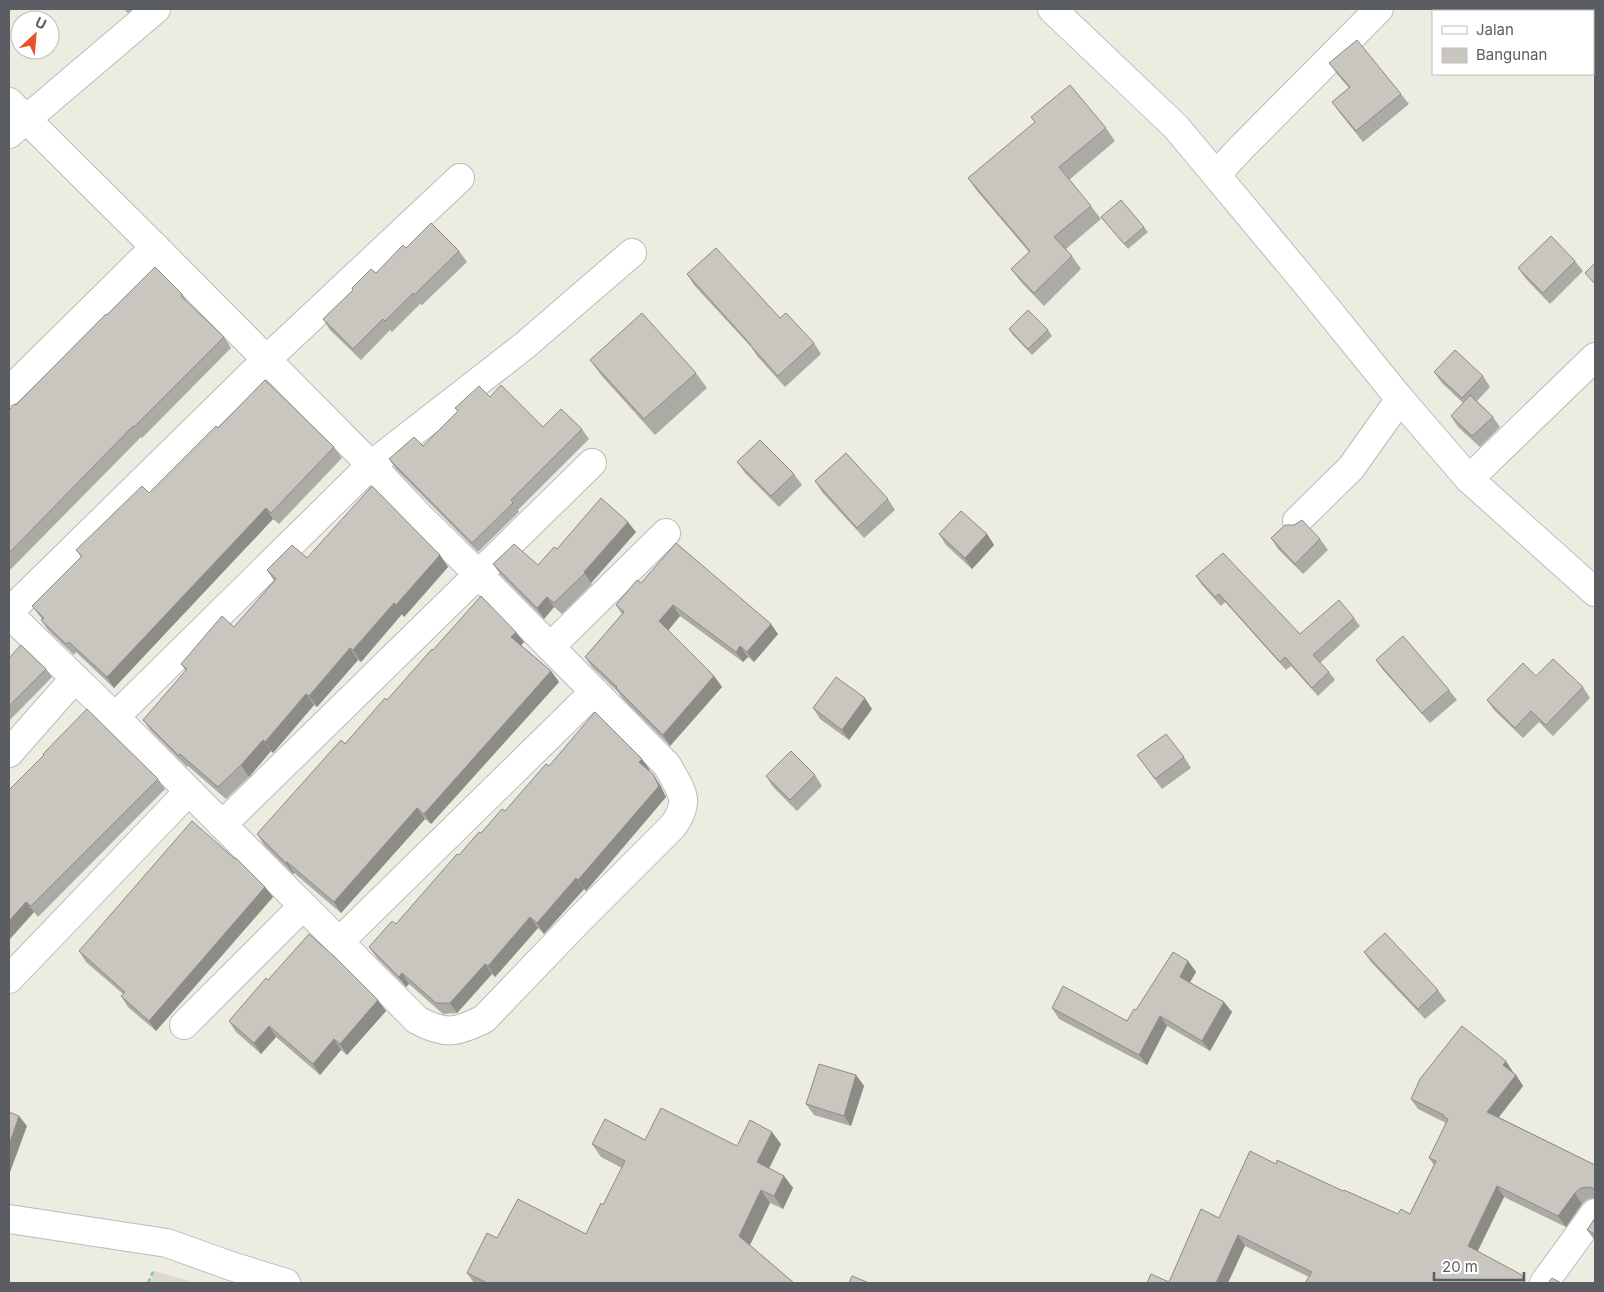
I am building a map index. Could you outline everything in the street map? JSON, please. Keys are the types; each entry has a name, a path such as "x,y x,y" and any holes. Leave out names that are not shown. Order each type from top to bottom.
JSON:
{"street":[{"path":"156,9 14,119 155,247 266,360 371,466 421,518 667,765 684,799 681,814 673,826 484,1019 464,1029 446,1030 431,1027 417,1020 9,613 266,360 460,178"},
{"path":"1052,9 1176,127 1306,282 1400,399 1469,479 1595,592"},
{"path":"1216,175 1379,9"},
{"path":"9,391 155,247"},
{"path":"115,717 371,466 524,346 632,253"},
{"path":"1469,479 1595,357"},
{"path":"1297,520 1351,468 1400,399"},
{"path":"222,825 592,463"},
{"path":"550,647 666,533"},
{"path":"9,753 75,678"},
{"path":"339,942 594,692"},
{"path":"9,979 189,791"},
{"path":"184,1025 303,906"},
{"path":"1544,1283 1595,1213"},
{"path":"9,1219 167,1243 286,1283"}],"shaded area":[{"path":"155,1271 196,1283 150,1283"}],"building":[{"path":"1357,40 1401,94 1356,131 1332,102 1350,87 1329,63"},
{"path":"1070,85 1106,128 1059,167 1091,206 1054,237 1072,256 1034,293 1011,269 1030,251 968,178 1035,122 1031,117"},
{"path":"1121,200 1144,227 1124,244 1101,217"},
{"path":"431,223 459,251 414,295 413,293 385,321 383,319 353,349 323,319 353,290 352,288 371,269 376,273 403,245 406,248"},
{"path":"1551,236 1575,261 1543,293 1518,268"},
{"path":"716,248 780,318 786,313 814,343 778,376 687,274"},
{"path":"1595,263 1595,284 1585,273"},
{"path":"155,267 182,294 181,296 224,337 133,426 9,553 9,410"},
{"path":"1028,310 1048,330 1028,349 1009,329"},
{"path":"642,313 696,373 644,419 590,360"},
{"path":"1455,350 1483,376 1462,398 1434,372"},
{"path":"265,380 334,447 271,513 266,508 107,677 69,642 66,644 41,620 44,618 32,606 82,556 76,550 142,486 149,493 216,426 218,428"},
{"path":"501,385 543,427 561,409 582,429 511,500 513,503 472,543 389,459 414,437 423,446 458,411 455,408 479,386 490,397"},
{"path":"1470,395 1493,417 1472,436 1451,416"},
{"path":"760,440 794,474 771,496 737,462"},
{"path":"846,453 888,499 857,528 815,481"},
{"path":"372,486 440,555 396,605 394,603 353,650 350,648 309,696 306,694 265,742 263,740 218,787 180,754 179,756 143,720 187,669 181,664 222,616 234,627 276,579 267,570 292,545 307,558"},
{"path":"601,498 628,522 585,573 554,603 547,597 537,608 493,564 514,544 538,565 554,547 557,549"},
{"path":"961,511 987,534 965,558 939,534"},
{"path":"1302,520 1320,539 1295,564 1271,538 1285,525 1294,525"},
{"path":"676,543 771,624 747,652 740,646 736,652 673,605 659,621 714,676 663,735 585,657 624,612 616,605 637,580 641,583"},
{"path":"1223,553 1300,634 1339,600 1354,618 1313,655 1329,672 1312,688 1285,657 1280,662 1219,594 1215,597 1196,576"},
{"path":"481,596 516,632 511,637 551,671 424,814 417,808 334,902 286,863 257,834 341,740 345,744 385,698 387,700"},
{"path":"1403,636 1449,690 1422,713 1376,660"},
{"path":"21,645 46,669 9,706 9,658"},
{"path":"1553,659 1583,687 1546,725 1531,711 1515,728 1487,700 1523,663 1536,676"},
{"path":"836,677 865,698 842,730 813,708"},
{"path":"87,709 158,779 31,906 26,902 9,921 9,790"},
{"path":"595,712 642,759 639,762 653,774 659,786 578,880 576,878 537,923 530,917 488,966 485,964 450,1003 436,1003 402,973 399,977 369,947 392,921 396,924 457,854 459,855 479,832 481,833 502,809 505,811 546,764 549,766"},
{"path":"1166,734 1184,757 1155,779 1137,755"},
{"path":"791,751 815,775 790,800 766,776"},
{"path":"192,821 236,858 265,887 149,1021 121,996 125,992 79,951"},
{"path":"1385,933 1438,990 1418,1009 1364,952"},
{"path":"309,934 378,1000 340,1044 334,1039 313,1064 269,1026 254,1043 229,1021 266,978 268,980"},
{"path":"1173,952 1188,961 1180,977 1224,1002 1202,1041 1160,1016 1139,1055 1052,1008 1063,986 1127,1021"},
{"path":"1462,1026 1506,1061 1503,1065 1516,1075 1487,1112 1595,1165 1595,1189 1589,1187 1581,1188 1558,1216 1497,1186 1468,1246 1522,1275 1526,1283 1305,1283 1312,1272 1238,1235 1216,1283 1147,1283 1151,1274 1169,1282 1201,1209 1219,1218 1250,1151 1276,1164 1277,1160 1398,1214 1401,1209 1410,1214 1436,1161 1429,1158 1448,1119 1444,1115 1411,1099 1420,1079"},
{"path":"819,1064 856,1075 844,1116 806,1104"},
{"path":"661,1108 737,1146 750,1120 772,1132 757,1162 784,1176 774,1196 761,1190 739,1236 794,1283 487,1283 467,1273 487,1233 497,1238 518,1199 586,1234 625,1161 592,1144 605,1119 645,1140"},
{"path":"9,1112 19,1116 9,1145"},
{"path":"1595,1218 1595,1234 1587,1230"},
{"path":"852,1276 869,1283 849,1283"},
{"path":"1552,1278 1561,1283 1548,1283"}]}
